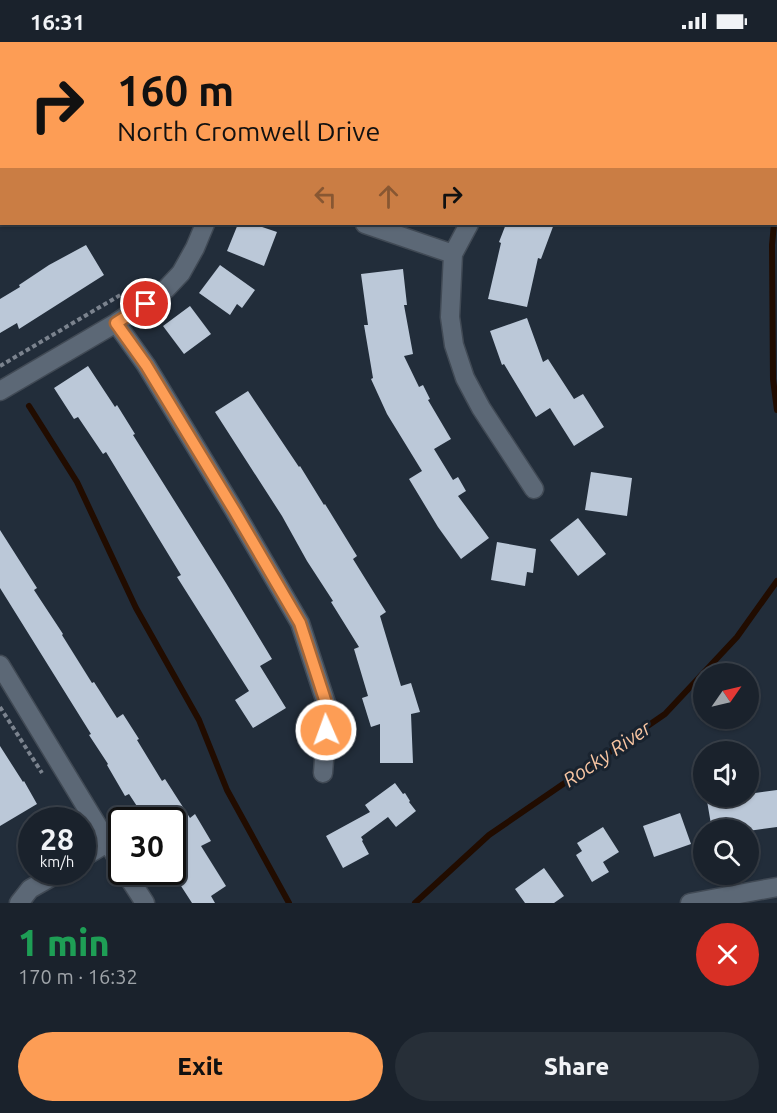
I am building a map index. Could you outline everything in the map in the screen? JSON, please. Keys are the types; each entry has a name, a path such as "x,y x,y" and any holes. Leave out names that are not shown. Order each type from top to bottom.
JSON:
{"street":[{"path":"0,391 116,323 166,290 181,273 205,225"},
{"path":"368,225 453,254"},
{"path":"468,225 453,254 450,317 454,345 465,378 534,489"},
{"path":"116,323 146,365 300,623 328,709 323,773"},
{"path":"0,664 107,843 96,850"},
{"path":"19,903 30,889 37,885"},
{"path":"133,885 145,903"},
{"path":"690,903 777,887"}],"path":[{"path":"0,366 122,294"},
{"path":"0,707 45,778"},
{"path":"61,802 63,807"}],"building":[{"path":"238,225 256,225 277,232 264,266 227,251"},
{"path":"506,225 554,225 541,259 538,258 527,307 488,299 501,243 499,242"},
{"path":"86,245 104,275 19,329 17,323 0,333 0,299 49,265"},
{"path":"220,265 255,290 242,308 237,304 230,315 199,293"},
{"path":"403,269 407,305 404,305 413,354 404,356 419,387 423,385 430,399 428,400 451,439 434,449 453,480 458,477 466,491 458,496 489,538 461,559 438,527 409,479 422,471 387,414 371,379 373,378 364,325 368,325 361,274"},
{"path":"190,306 211,334 184,354 163,326"},
{"path":"527,318 543,362 548,359 574,399 583,394 604,427 574,446 550,408 536,417 504,364 502,365 490,331"},
{"path":"88,366 115,407 117,405 135,434 133,435 272,659 260,666 286,708 253,728 235,700 249,691 177,577 181,575 106,452 103,454 78,417 74,419 54,388"},
{"path":"248,391 325,504 357,556 353,559 386,612 380,616 401,686 411,683 420,712 411,714 413,763 380,763 380,724 371,727 362,698 368,696 354,649 359,647 282,516 215,412"},
{"path":"591,472 632,478 627,516 585,510"},
{"path":"578,518 606,554 578,576 550,540"},
{"path":"0,530 37,588 34,590 92,683 94,682 117,718 123,714 162,781 165,779 183,807 138,807 129,794 125,796 89,735 91,734 0,588"},
{"path":"497,542 536,549 533,573 527,572 525,586 491,580"},
{"path":"0,746 37,804 32,807 18,807 18,815 0,826"},
{"path":"395,783 403,794 405,793 416,811 396,827 388,817 361,837 369,854 343,868 326,836 370,812 365,805"},
{"path":"777,790 777,827 759,829 759,819 710,819 708,807 759,807 759,792"},
{"path":"186,812 190,818 195,814 211,841 201,846 226,886 211,896 215,903 192,903 180,885 186,885"},
{"path":"680,813 691,844 654,857 643,826"},
{"path":"603,827 619,852 603,862 609,872 592,882 576,855 582,851 577,843"},
{"path":"544,868 564,896 554,903 525,903 515,889"}],"waterway":[{"name":"Rocky River","path":"774,225 773,379 777,410"},
{"path":"29,406 77,482 136,608 199,720 227,790 289,903"},
{"name":"Rocky River","path":"415,903 489,835 665,714 737,637 777,581"}],"route":[{"path":"146,304 116,323 146,365 300,623 328,709 326,730"}]}
